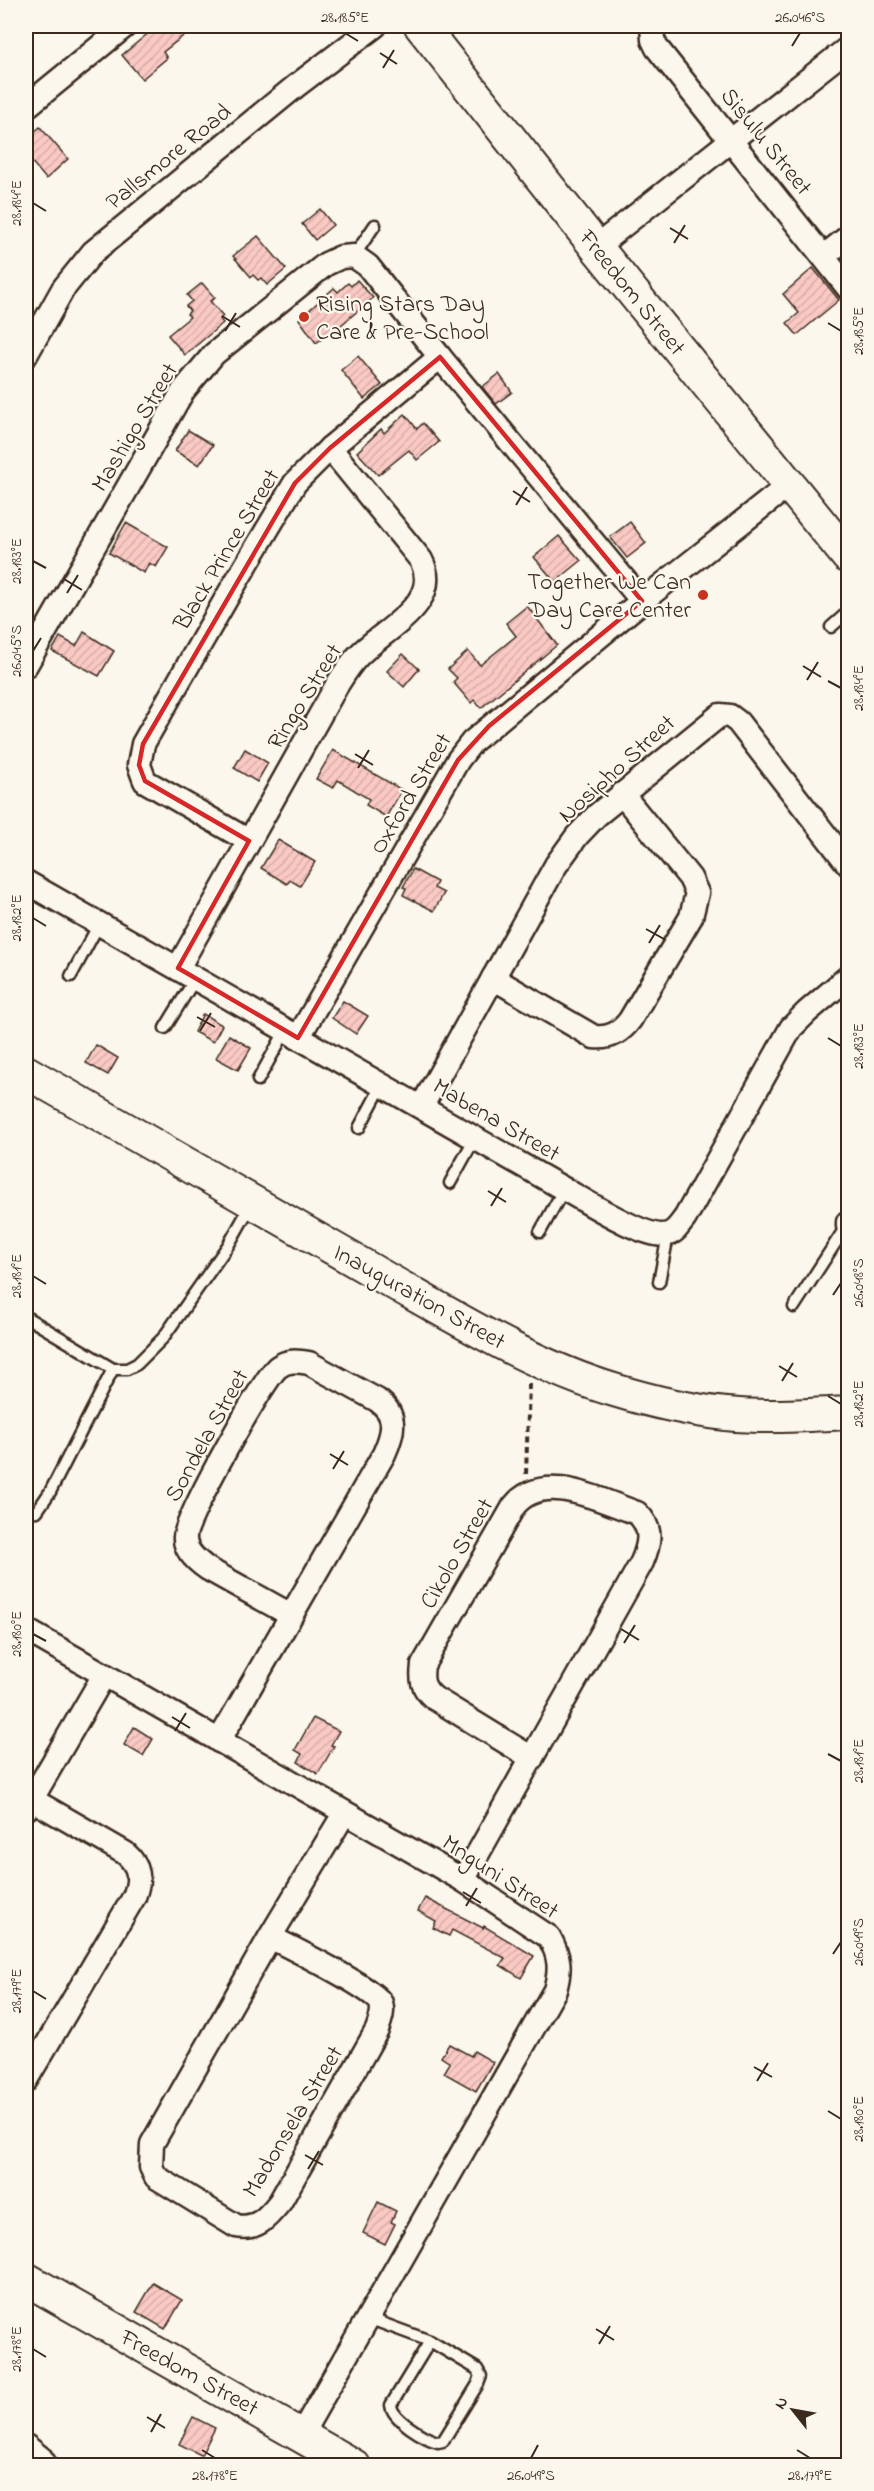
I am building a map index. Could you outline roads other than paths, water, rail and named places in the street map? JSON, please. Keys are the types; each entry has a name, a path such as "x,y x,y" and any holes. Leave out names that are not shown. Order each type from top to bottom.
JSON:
{"street":[{"path":"26,107 125,26"},
{"name":"Pallsmore Road","path":"26,356 63,289 93,252 296,86 375,26"},
{"name":"Freedom Street","path":"421,26 596,247 849,557"},
{"name":"Sisulu Street","path":"652,26 653,40 657,48 849,288"},
{"path":"596,247 849,48"},
{"path":"824,256 849,237"},
{"path":"354,256 368,266 440,357 642,601"},
{"name":"Mashigo Street","path":"26,665 183,391 198,371 214,354 326,264 341,257 354,256"},
{"name":"Black Prince Street","path":"249,841 145,781 139,765 143,744 288,494 330,448 440,357"},
{"name":"Ringo Street","path":"186,973 249,841 349,666 416,605 427,589 428,579 422,560 330,448"},
{"name":"Oxford Street","path":"292,1034 465,751 489,726 789,485"},
{"name":"Nosipho Street","path":"422,1106 569,846 597,815 714,718 720,715 730,716 738,722 849,864"},
{"path":"493,978 594,1037 618,1033 630,1020 691,917 697,893 690,878 622,794"},
{"name":"Mabena Street","path":"26,882 564,1189 639,1229 651,1234 668,1235"},
{"path":"668,1235 685,1218 791,1028 849,977"},
{"name":"Inauguration Street","path":"26,1072 252,1203 475,1328 530,1355 612,1390 725,1414 778,1416 849,1413"},
{"name":"Sondela Street","path":"219,1741 384,1455 394,1424 391,1414 377,1400 309,1363 296,1361 286,1362 268,1378 200,1498 187,1525 184,1538 188,1549 197,1561 208,1569 291,1615"},
{"name":"Cikolo Street","path":"463,1880 532,1758 642,1562 649,1546 650,1532 644,1519 637,1513 574,1491 543,1489 526,1493 514,1506 423,1665 423,1685 434,1698 532,1758"},
{"name":"Mnguni Street","path":"26,1630 344,1814 463,1880 549,1937 560,1963 555,1990 300,2434"},
{"path":"26,2080 134,1897 139,1878 132,1859 125,1852 28,1804 104,1675"},
{"name":"Madonsela Street","path":"270,1936 363,1988 380,2001 382,2010 377,2030 279,2202 263,2221 253,2227 244,2228 236,2226 165,2185 156,2177 151,2167 152,2144 270,1936 344,1814"},
{"name":"Freedom Street","path":"26,2279 354,2466"},
{"path":"26,2446 41,2458 46,2466"}],"lane":[{"path":"354,256 375,225"},
{"path":"831,627 849,612"},
{"path":"71,976 99,924"},
{"path":"165,1028 186,973"},
{"path":"258,1080 292,1034"},
{"path":"359,1128 382,1085"},
{"path":"450,1183 475,1138"},
{"path":"540,1232 564,1189"},
{"path":"26,1317 113,1369 127,1370 137,1364 163,1338 229,1244 252,1203"},
{"path":"794,1307 848,1225"},
{"path":"659,1282 668,1235"},
{"path":"26,1512 37,1511 50,1492 113,1369"},
{"path":"368,2318 430,2341 477,2369 481,2376 455,2422 443,2440 438,2442 398,2419 392,2413 391,2405 430,2341"}],"place":[{"name":"Rising Stars Day Care & Pre-School","path":"304,317"},
{"name":"Together We Can Day Care Center","path":"703,595"}]}
